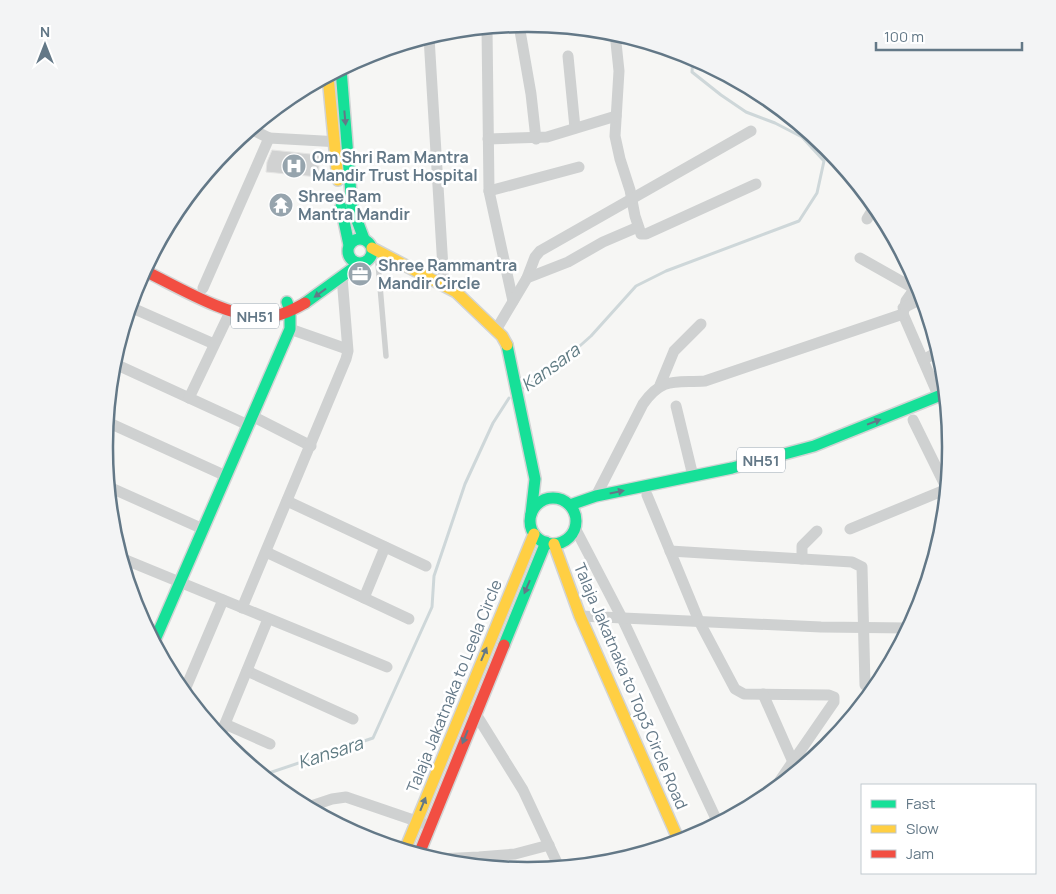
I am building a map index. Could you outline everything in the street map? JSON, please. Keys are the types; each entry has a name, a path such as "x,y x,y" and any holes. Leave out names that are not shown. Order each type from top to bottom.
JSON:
{"main road":[{"path":"342,77 353,212 364,239 368,241 370,258"},
{"path":"329,84 333,141 346,252 352,260 370,258 444,285 460,294 502,336 506,346 534,477 531,524 534,534 542,541 550,543 562,542 570,537 575,528 576,518 572,509 555,498 534,477"},
{"path":"346,252 355,240 364,239"},
{"path":"370,258 459,305 476,310"},
{"name":"NH51","path":"155,266 228,300 252,308 268,309 310,300 370,258"},
{"name":"NH51","path":"151,274 231,310 245,315 265,317 288,306 322,277"},
{"path":"158,633 290,329 288,306"},
{"name":"NH51","path":"572,509 596,496 732,468 814,446 940,400"},
{"name":"NH51","path":"572,509 647,495 772,467 912,419 940,401"},
{"path":"532,514 537,506 545,500 555,498"},
{"name":"Talaja Jakatnaka to Leela Circle","path":"407,843 534,534"},
{"name":"Talaja Jakatnaka to Leela Circle","path":"421,847 475,713 550,543"},
{"name":"Talaja Jakatnaka to Top3 Circle Road","path":"550,543 676,834"}],"street":[{"path":"520,32 531,94 536,139"},
{"path":"487,35 489,190 513,301"},
{"path":"616,42 619,71 615,136 638,227 642,234 646,234 756,184"},
{"path":"429,45 444,285"},
{"path":"568,56 575,128"},
{"path":"488,139 536,139 616,116"},
{"path":"496,330 527,278 535,257 540,251 632,200 751,130"},
{"path":"258,132 270,138 347,142"},
{"path":"203,288 270,138"},
{"path":"489,190 579,167"},
{"path":"867,219 870,213"},
{"path":"527,278 568,262 603,242 638,227"},
{"path":"860,258 908,282"},
{"path":"242,608 346,359 348,349 342,277"},
{"path":"913,292 903,311 923,360 938,387"},
{"path":"660,385 672,382 705,381 903,311 916,302"},
{"path":"137,310 214,344"},
{"path":"189,398 231,310"},
{"path":"596,496 643,404 660,385 674,351 700,324"},
{"path":"290,329 348,349"},
{"path":"923,360 932,355"},
{"path":"121,367 189,398 250,420 310,446"},
{"path":"676,406 693,476"},
{"path":"912,419 942,478"},
{"path":"114,425 226,476"},
{"path":"116,490 203,529"},
{"path":"850,528 940,492"},
{"path":"647,495 699,621 735,689 744,694 829,695 834,698 834,702 798,762"},
{"path":"287,501 426,566"},
{"path":"575,528 622,618 715,817"},
{"path":"802,559 802,546 817,531"},
{"path":"364,598 385,547"},
{"path":"670,551 852,562 862,567 865,685"},
{"path":"266,552 409,619"},
{"path":"130,562 387,667"},
{"path":"188,683 223,600"},
{"path":"580,616 901,628"},
{"path":"223,728 268,619"},
{"path":"247,671 353,718"},
{"path":"763,694 794,764"},
{"path":"466,698 523,790 556,861"},
{"path":"225,724 270,744"},
{"path":"317,804 346,797 430,826"},
{"path":"470,857 514,854 549,845"}],"lane":[{"path":"370,258 386,356"}],"building":[{"path":"272,150 320,155 318,177 266,172 267,162"}],"waterway":[{"name":"Kansara","path":"524,388 564,360 591,336 636,286 666,271 799,221 817,193 824,161 802,137 775,123 746,112 692,72 692,66"},
{"name":"Kansara","path":"271,772 373,738 432,607 434,576 465,484 493,423 509,398"}],"traffic: fast":[{"path":"342,77 352,207 364,239"},
{"path":"341,207 349,245"},
{"path":"355,239 365,239 372,246 372,251 372,256 365,263 355,263 348,256 348,246 355,239"},
{"path":"305,303 359,264"},
{"path":"158,633 290,329 290,311 287,302"},
{"path":"507,345 535,479 531,514"},
{"path":"570,505 596,496 732,468 814,446 939,396"},
{"path":"553,498 566,502 572,508 576,521 572,534 566,540 553,544 540,540 534,534 530,521 534,508 540,502 553,498"},
{"path":"504,645 546,542"}],"traffic: slow":[{"path":"329,84 338,180"},
{"path":"372,248 456,292 502,336 507,345"},
{"path":"408,843 534,534"},
{"path":"554,544 580,616 676,834"}],"traffic: jam":[{"path":"151,274 220,307 251,316 275,316 291,311 305,303"},
{"path":"422,847 504,645"}],"place":[{"name":"Om Shri Ram Mantra Mandir Trust Hospital","path":"294,166"},
{"name":"Shree Ram Mantra Mandir","path":"281,205"},
{"name":"Shree Rammantra Mandir Circle","path":"360,274"}]}
